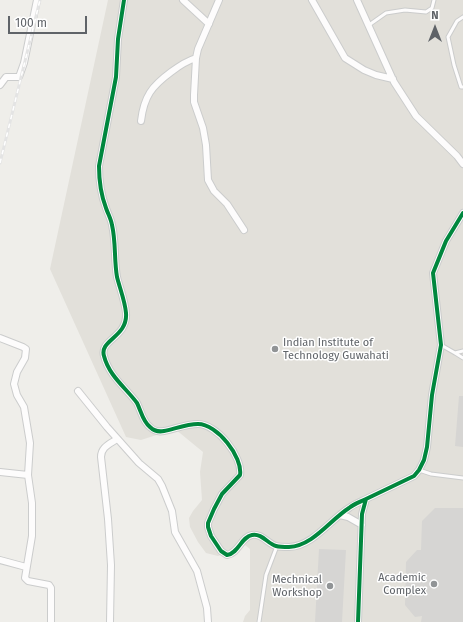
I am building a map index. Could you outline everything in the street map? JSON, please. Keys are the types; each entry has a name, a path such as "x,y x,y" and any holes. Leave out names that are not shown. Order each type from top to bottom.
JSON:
{"street":[{"path":"0,85 6,77 19,77 21,74 37,0"},
{"path":"124,0 118,39 116,77 99,166 99,175 103,198 114,233 116,269 126,322 121,331 104,347 104,357 116,380 133,399 151,429 159,432 194,424 202,425 222,437 231,447 240,468 240,476 222,494 208,523 211,536 221,550 227,555 235,552 248,536 254,534 259,535 277,546 295,546 306,542 349,508 414,476 419,470 424,460 427,447 432,395 441,345 433,272 446,241 463,213"},
{"path":"183,0 209,24"},
{"path":"219,0 198,49 196,58 194,95 204,134 208,180 214,191 227,204 244,230"},
{"path":"312,0 345,58 364,70 376,75 393,79"},
{"path":"357,0 393,79 416,116 457,156 463,164"},
{"path":"141,121 143,110 151,89 159,81 186,61 196,58"},
{"path":"0,338 26,349 25,358 17,372 14,384 17,395 24,407 30,443 28,475 33,518 32,536 25,578 28,581 49,585 51,588 51,622"},
{"path":"78,390 117,439 139,463 158,479 162,486 172,510 174,532 197,571 207,608 208,622"},
{"path":"110,622 112,565 101,451 117,439"},
{"path":"0,472 28,475"},
{"path":"358,622 362,514 366,499"},
{"path":"340,515 348,517 362,525"},
{"path":"0,560 26,567"}],"lane":[{"path":"369,25 386,13 405,10 426,12 432,8 434,0"},
{"path":"463,17 457,22 448,37 454,65 461,86 463,87"},
{"path":"441,345 463,358"},
{"path":"455,353 463,351"},
{"path":"419,470 431,474 463,478"},
{"path":"259,622 266,574 277,546"}],"shaded area":[{"name":"Indian Institute of Technology Guwahati","path":"108,0 463,0 463,622 243,622 245,616 250,610 250,549 245,545 238,544 228,553 218,556 206,553 190,527 189,518 202,500 200,472 203,452 175,429 141,440 126,437 50,269"}],"building":[{"path":"459,396 463,396 463,447 455,446"},
{"name":"Academic Complex","path":"435,508 463,508 463,622 421,622 422,616 415,617 405,605 406,562 417,550 421,550 422,521"},
{"name":"Mechnical Workshop","path":"319,549 346,550 342,622 315,622"}],"railway":[{"path":"0,163 40,0"}],"cycle path":[{"path":"124,0 118,39 116,77 99,166 104,203 113,231 117,277 124,300 126,313 123,328 106,346 104,351 106,363 114,376 137,403 144,419 152,428 157,431 162,431 194,424 205,425 220,435 233,451 240,468 240,475 222,494 208,523 211,536 221,551 227,555 231,554 248,536 252,535 262,537 276,546 298,546 321,532 342,513 355,504 366,499"},
{"path":"358,622 362,514 366,499 414,476 424,460 427,447 432,395 441,345 433,273 446,241 463,213"}],"place":[{"name":"Indian Institute of Technology Guwahati","path":"275,349"},
{"name":"Academic Complex","path":"434,584"},
{"name":"Mechnical Workshop","path":"330,586"}]}
